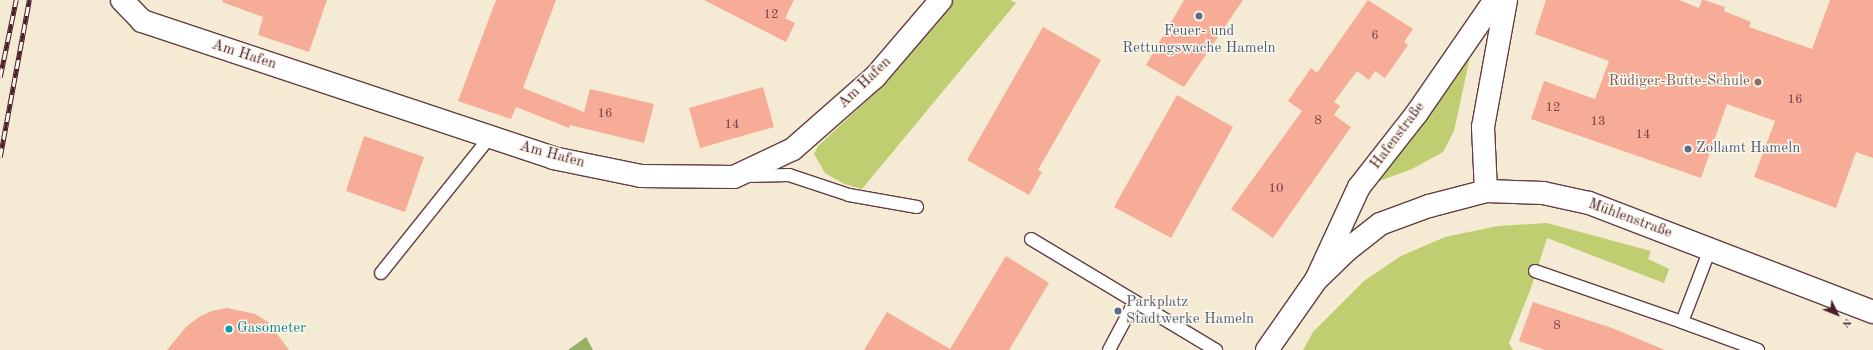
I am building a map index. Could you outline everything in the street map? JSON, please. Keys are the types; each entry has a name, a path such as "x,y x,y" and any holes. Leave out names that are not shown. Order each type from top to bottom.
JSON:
{"street":[{"name":"Am Hafen","path":"122,0 142,21 553,158 641,176 734,177 793,149 875,77 941,0"},
{"name":"Hafenstraße","path":"1316,280 1359,187 1417,113 1495,0"},
{"path":"1486,191 1483,127 1506,0"},
{"name":"Mühlenstraße","path":"1380,224 1429,206 1486,191 1543,193 1589,203 1873,312"},
{"name":"Hafenstraße","path":"1267,350 1316,280 1346,250 1380,224"}],"lane":[{"path":"380,273 490,137"},
{"path":"734,177 789,175 849,195 917,207"},
{"path":"1031,239 1216,350"},
{"path":"1682,322 1710,249"},
{"path":"1534,271 1758,350"},
{"path":"1109,350 1136,301"}],"green space":[{"path":"952,0 1010,0 1016,3 862,189 844,184 825,173 814,154 818,146 871,97"},
{"path":"1471,52 1454,131 1443,152 1412,169 1371,184"},
{"path":"1547,223 1651,251 1648,259 1669,269 1664,283 1547,238 1531,288 1509,343 1513,350 1303,350 1313,332 1364,281 1401,256 1445,237 1498,226"},
{"path":"586,337 593,350 568,350"}],"building":[{"path":"223,0 327,0 309,52 258,35 263,17 222,2"},
{"path":"496,0 556,0 523,88 584,112 590,89 654,104 644,143 570,125 569,128 516,107 511,119 458,101"},
{"path":"704,0 794,0 785,18 795,23 786,42"},
{"path":"1184,0 1243,0 1184,87 1146,65"},
{"path":"1368,0 1413,29 1404,42 1408,45 1385,78 1375,71 1369,80 1357,71 1334,102 1340,106 1334,115 1351,127 1273,238 1231,209 1302,111 1288,101 1311,68 1317,73"},
{"name":"Rüdiger-Butte-Schule","path":"1546,0 1679,0 1699,8 1702,0 1704,0 1725,7 1724,11 1751,22 1749,27 1812,49 1830,0 1873,0 1873,158 1856,152 1836,208 1754,177 1775,121 1727,104 1701,178 1531,119 1544,81 1595,99 1609,61 1535,34"},
{"path":"1043,27 1101,60 1038,170 1042,172 1029,195 967,160"},
{"path":"763,87 774,127 700,148 689,108"},
{"path":"1177,95 1233,127 1171,238 1114,207"},
{"path":"364,136 424,157 405,212 346,191"},
{"path":"1006,256 1049,283 1009,350 864,350 887,312 950,349"},
{"path":"1533,302 1612,328 1665,350 1545,350 1519,341"},
{"name":"Gasometer","path":"227,308 255,314 268,322 289,350 167,350 187,326 199,317 212,311"}],"railway":[{"path":"0,77 16,0"},
{"path":"0,157 29,0"}],"place":[{"name":"Feuer- und Rettungswache Hameln","path":"1199,16"},
{"name":"Rüdiger-Butte-Schule","path":"1758,82"},
{"name":"Zollamt Hameln","path":"1688,149"},
{"name":"Parkplatz Stadtwerke Hameln","path":"1118,311"},
{"name":"Gasometer","path":"229,329"}]}
